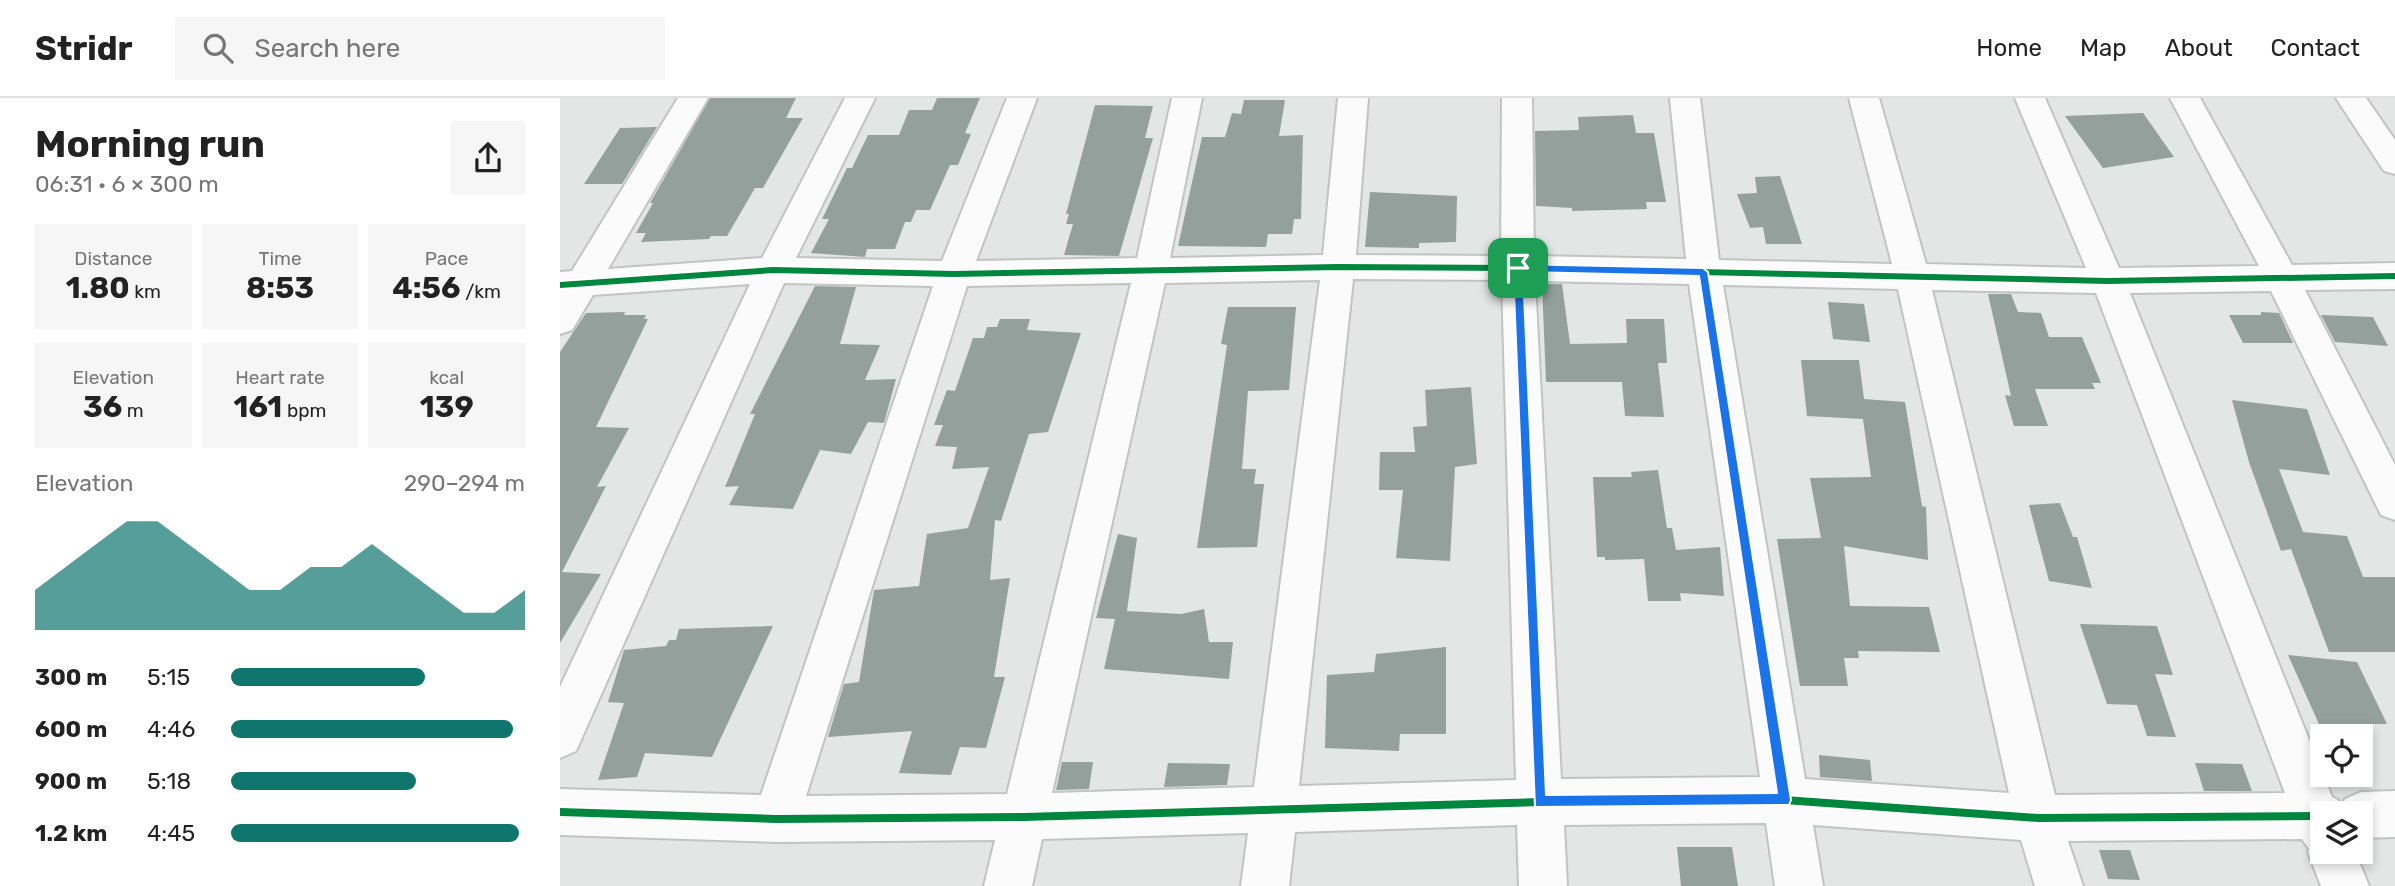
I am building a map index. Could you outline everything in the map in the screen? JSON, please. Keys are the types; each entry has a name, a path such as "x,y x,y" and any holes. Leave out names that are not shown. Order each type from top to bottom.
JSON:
{"street":[{"path":"560,321 571,285 693,98"},
{"path":"560,736 773,270 860,98"},
{"path":"776,819 954,274 1022,98"},
{"path":"1008,886 1151,271 1187,98"},
{"path":"1265,886 1338,267 1353,98"},
{"path":"1517,98 1518,268 1543,886"},
{"path":"1685,98 1703,272 1799,886"},
{"path":"1864,98 1913,275 2038,818 2059,886"},
{"path":"2030,98 2108,281 2312,801"},
{"path":"2185,98 2281,276 2395,503"},
{"path":"2351,98 2395,163"},
{"path":"571,285 773,270 954,274 1338,267 1913,275 2108,281 2395,276"},
{"path":"560,812 776,819 1024,817 1539,802 1784,800 2038,818 2310,828"},
{"path":"2373,815 2395,814"},
{"path":"2337,864 2345,886"}],"building":[{"path":"710,98 796,98 786,118 803,118 763,188 755,188 727,236 641,242 646,233 636,233 653,203 650,203"},
{"path":"937,98 980,98 965,133 971,134 958,165 950,165 930,210 916,210 911,222 905,222 895,249 867,249 865,257 811,253 829,219 822,219 847,168 852,168 868,135 899,135 909,110 932,110"},
{"path":"1244,100 1285,100 1279,136 1303,135 1301,219 1294,219 1292,234 1268,234 1266,247 1178,246 1202,137 1225,137 1232,113 1241,114"},
{"path":"1095,105 1153,106 1145,138 1153,138 1119,256 1064,255 1073,224 1066,224 1069,214 1066,214"},
{"path":"2143,113 2174,157 2103,168 2065,116"},
{"path":"1633,115 1636,133 1654,133 1666,202 1646,202 1647,209 1572,211 1572,208 1536,206 1535,131 1579,130 1578,117"},
{"path":"657,127 622,184 584,184 620,128"},
{"path":"1780,176 1802,244 1766,244 1763,227 1750,228 1737,194 1757,193 1755,177"},
{"path":"1370,192 1457,196 1456,242 1419,243 1419,248 1365,247"},
{"path":"1542,284 1562,284 1570,344 1627,343 1626,319 1664,319 1667,363 1658,363 1664,417 1625,416 1622,382 1546,382"},
{"path":"815,286 856,287 840,344 880,345 865,380 896,379 884,423 868,422 851,454 820,450 793,509 729,505 739,486 725,487 755,414 750,414"},
{"path":"1988,294 2011,294 2018,312 2041,313 2049,337 2082,337 2101,383 2092,383 2095,389 2035,389 2048,426 2014,426 2005,395 2011,396"},
{"path":"1828,302 1864,304 1870,342 1833,339"},
{"path":"1228,307 1296,307 1289,390 1248,391 1242,469 1256,469 1254,484 1264,484 1257,547 1197,548 1227,345 1221,344"},
{"path":"625,312 624,315 646,315 644,319 648,319 596,427 629,428 597,487 606,486 562,572 601,574 560,643 560,352 586,313"},
{"path":"2261,312 2279,313 2293,343 2243,343 2229,315 2261,315"},
{"path":"2321,315 2373,317 2388,346 2335,342"},
{"path":"1000,319 1030,319 1027,330 1081,333 1048,432 1029,434 1001,521 995,520 990,580 1010,578 994,677 1005,677 986,748 960,747 951,775 899,773 912,731 828,737 844,684 859,682 874,590 919,586 927,534 968,528 989,467 952,469 957,447 935,446 943,425 934,425 947,390 955,391 973,338 984,338 987,327 997,327"},
{"path":"1801,360 1859,360 1864,399 1905,402 1922,506 1926,507 1928,560 1844,546 1850,606 1929,607 1940,652 1858,651 1859,658 1844,658 1848,686 1800,686 1777,539 1821,538 1810,478 1871,477 1863,419 1807,416"},
{"path":"1471,387 1477,464 1455,467 1450,561 1396,558 1403,490 1379,490 1380,452 1415,452 1413,427 1427,426 1425,390"},
{"path":"2232,400 2307,409 2330,475 2279,469 2303,532 2347,536 2363,577 2395,577 2395,652 2329,652 2291,549 2281,551 2249,462"},
{"path":"1658,470 1667,528 1672,528 1676,550 1720,547 1724,596 1680,593 1681,601 1648,601 1644,559 1605,560 1605,557 1597,557 1593,477 1632,477 1631,472"},
{"path":"2060,503 2073,537 2077,537 2092,588 2049,581 2029,505"},
{"path":"1118,534 1137,538 1127,611 1181,614 1204,609 1209,642 1233,642 1229,679 1104,669 1115,619 1096,618"},
{"path":"2080,624 2157,626 2173,675 2155,674 2176,737 2147,736 2137,705 2107,704"},
{"path":"773,626 712,757 645,753 637,777 598,780 624,703 608,702 624,650 666,646 669,640 676,640 679,629"},
{"path":"1446,647 1446,734 1400,734 1399,751 1325,748 1327,675 1374,672 1376,654"},
{"path":"2288,655 2357,662 2387,724 2319,724"},
{"path":"1819,755 1870,760 1872,781 1820,777"},
{"path":"1062,762 1093,762 1089,789 1056,790"},
{"path":"1168,763 1230,764 1227,785 1164,787"},
{"path":"2195,763 2242,764 2252,791 2204,791"},
{"path":"1677,847 1732,847 1738,886 1681,886"},
{"path":"2099,850 2130,850 2140,880 2108,879"}],"cycle path":[{"path":"560,285 773,270 954,274 1338,267 1518,268 2108,281 2395,276"},
{"path":"560,812 776,819 1024,817 1539,802 1784,800 2038,818 2310,816"}],"route":[{"path":"1518,268 1703,272 1784,800 1539,802 1518,268"}]}
